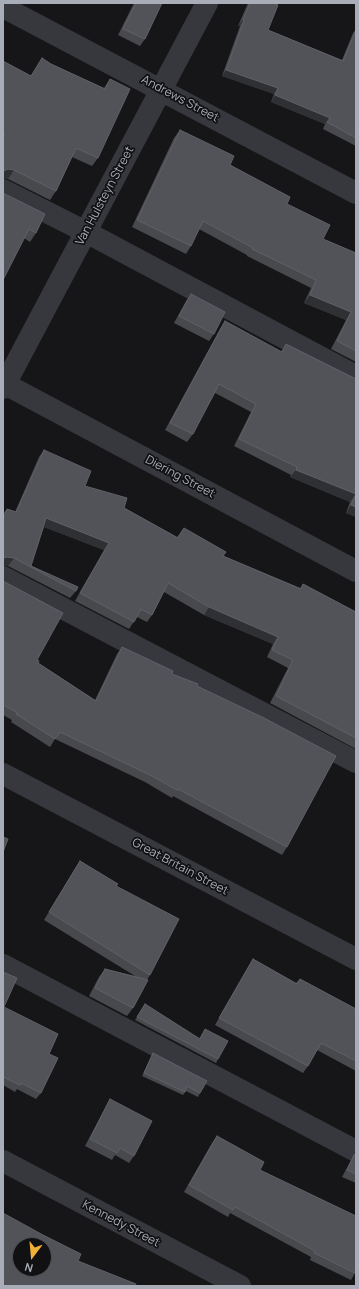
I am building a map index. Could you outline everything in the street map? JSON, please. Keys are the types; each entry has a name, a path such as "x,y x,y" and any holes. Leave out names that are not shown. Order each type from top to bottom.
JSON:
{"street":[{"name":"Van Hulsteyn Street","path":"4,385 207,3"},
{"name":"Andrews Street","path":"3,7 356,193"},
{"path":"3,190 86,232 356,376"},
{"name":"Diering Street","path":"4,385 356,572"},
{"path":"3,577 356,762"},
{"name":"Great Britain Street","path":"3,774 356,959"},
{"path":"3,965 356,1151"},
{"name":"Kennedy Street","path":"3,1161 240,1286"}],"building":[{"path":"136,3 162,3 145,39 123,29"},
{"path":"250,3 272,3 278,5 268,30 343,61 356,30 356,138 327,122 330,118 275,95 278,88 226,70"},
{"path":"42,58 51,64 105,89 110,79 130,89 98,158 76,148 56,191 14,170 8,169 3,171 3,138 5,135 3,134 3,61 31,76"},
{"path":"180,130 234,156 230,165 290,197 287,204 330,225 323,239 356,253 356,351 337,341 351,312 310,295 316,280 252,249 253,248 203,221 191,246 137,220"},
{"path":"3,193 45,214 36,233 29,229 3,280"},
{"path":"191,294 225,312 214,334 179,316"},
{"path":"225,321 282,352 286,344 356,379 356,494 296,470 297,467 239,439 256,404 219,384 193,434 170,423"},
{"path":"44,450 91,471 85,486 127,498 124,508 178,538 184,528 226,552 223,556 301,589 303,584 356,612 356,738 276,696 293,660 272,650 278,637 209,607 168,583 152,615 141,609 134,622 80,593 109,543 46,518 31,566 78,587 76,591 14,558 3,558 3,520 7,509 16,512"},
{"path":"356,494 356,507 351,505"},
{"path":"3,581 63,613 37,660 39,661 38,663 96,701 122,647 173,671 172,674 198,684 197,686 264,718 336,756 287,847 178,789 177,790 150,775 60,732 55,739 16,714 18,713 3,705"},
{"path":"3,837 8,839 3,852"},
{"path":"80,861 118,884 116,886 179,919 150,975 49,912"},
{"path":"253,959 297,984 300,979 356,1009 356,1061 321,1043 308,1066 219,1018"},
{"path":"105,969 148,980 133,1008 95,988"},
{"path":"3,972 17,978 4,1007 58,1034 49,1054 58,1058 41,1093 21,1083 20,1085 3,1077"},
{"path":"145,1004 200,1039 205,1029 228,1041 218,1059 137,1017"},
{"path":"153,1053 207,1081 200,1093 187,1086 185,1092 144,1073"},
{"path":"110,1099 152,1121 134,1156 120,1148 117,1153 90,1139"},
{"path":"217,1136 264,1162 260,1170 356,1216 355,1273 314,1253 315,1251 235,1207 233,1210 189,1185"},
{"path":"354,1155 356,1155 356,1174 347,1170"},
{"path":"3,1213 47,1237 12,1237 12,1277 52,1277 52,1240 81,1254 78,1261 136,1284 135,1286 3,1286"}]}
